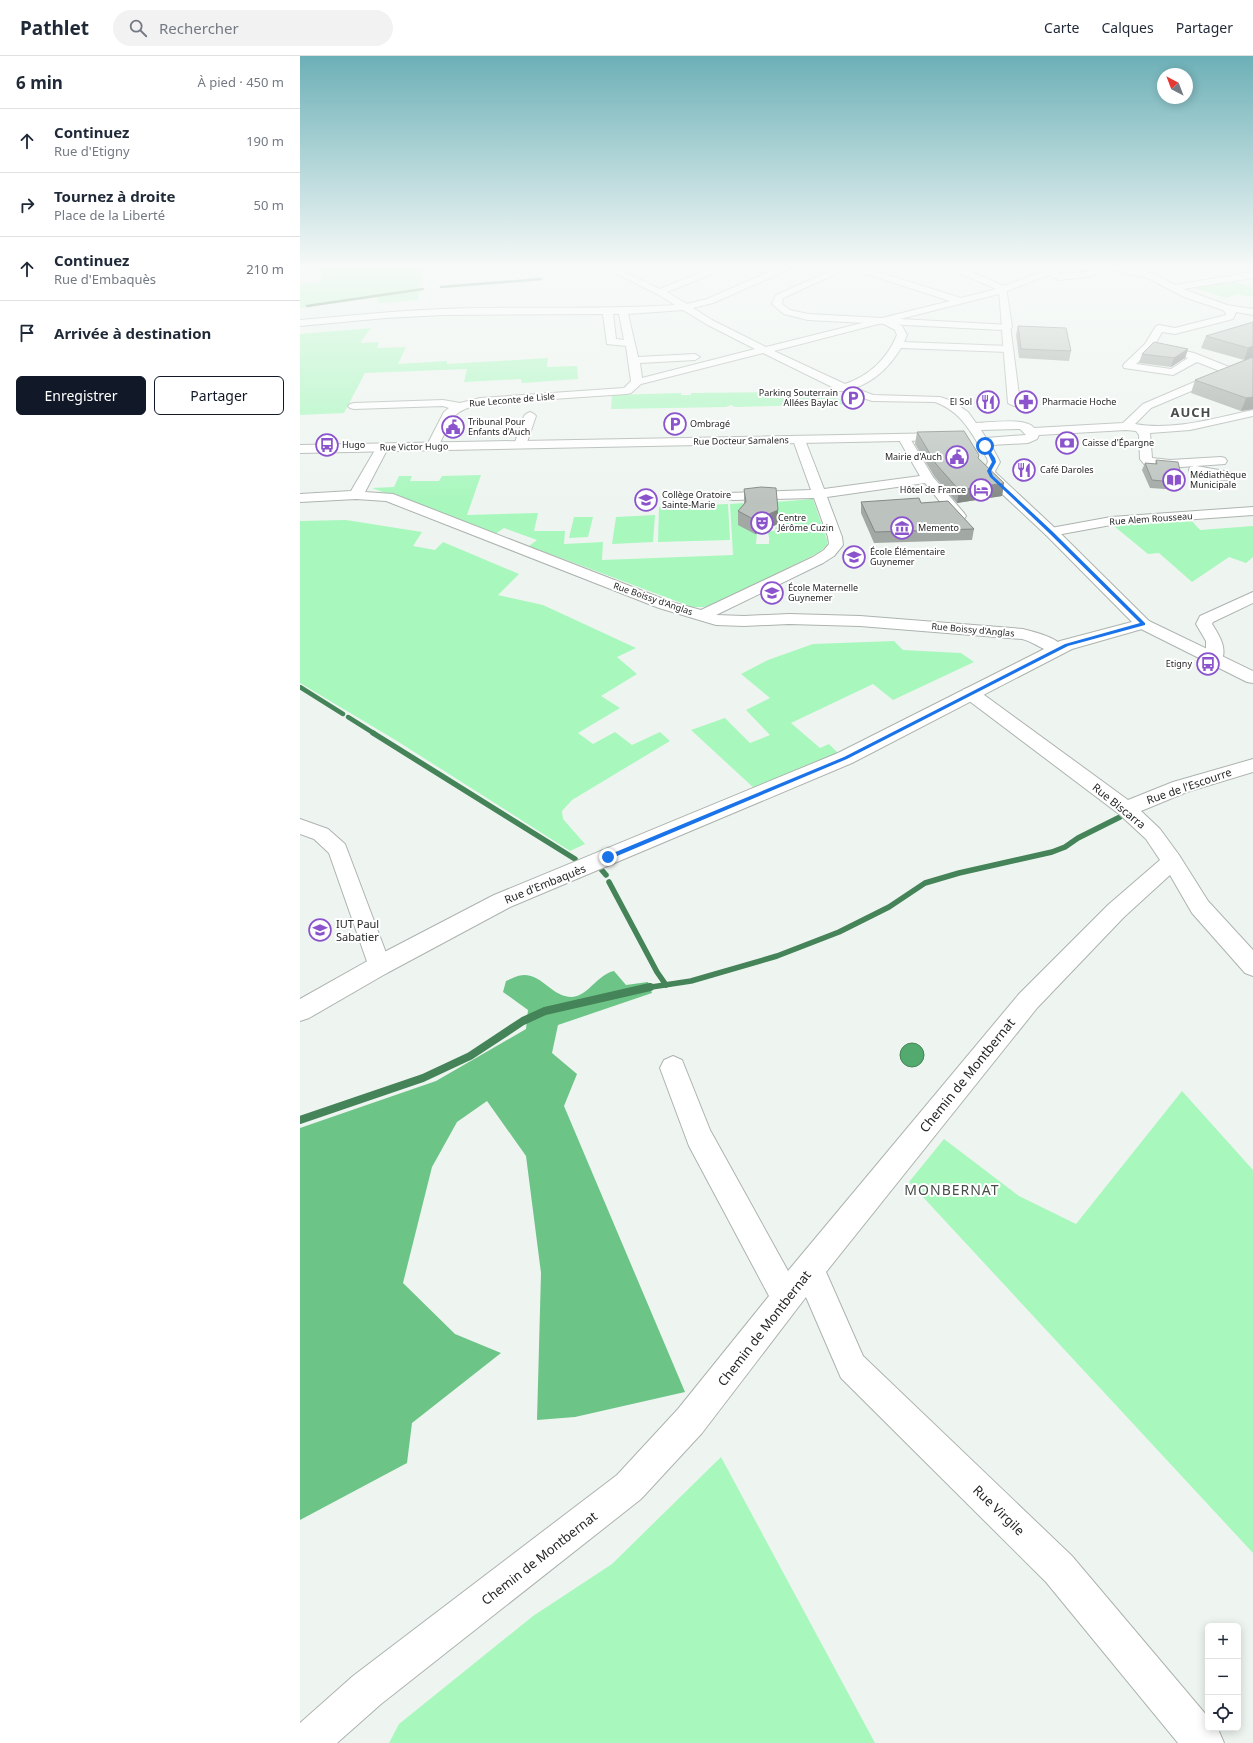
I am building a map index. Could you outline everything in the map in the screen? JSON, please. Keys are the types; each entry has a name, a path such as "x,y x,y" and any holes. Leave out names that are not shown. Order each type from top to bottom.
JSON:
{"street":[{"path":"631,346 637,382 783,346"},
{"path":"756,346 830,383 872,398 936,399 948,403 964,414 972,435 993,458 994,462 989,471 991,476 1051,532 1143,624 1253,678"},
{"path":"830,389 846,389 868,376 888,361 899,346"},
{"path":"937,346 1008,349"},
{"path":"972,435 1028,439 1033,436 1027,429 1014,403 1008,346"},
{"path":"1196,358 1173,372 1128,366 1149,346 1196,358 1229,371"},
{"path":"634,360 748,354"},
{"path":"1126,426 1148,406 1253,361"},
{"name":"Rue Leconte de Lisle","path":"432,447 450,412 460,406 480,401 627,391 637,382"},
{"path":"354,406 442,403 460,406"},
{"path":"972,435 1027,429 1126,426 1143,432 1180,428 1253,413"},
{"path":"521,440 530,416"},
{"path":"1143,432 1146,460 1148,461 1178,464 1221,461"},
{"name":"Rue Docteur Samalens","path":"504,446 521,440 799,440 947,437 972,435"},
{"path":"904,438 928,479 959,516"},
{"path":"702,616 818,560 834,549 836,541 799,440"},
{"name":"Rue Victor Hugo","path":"300,449 504,446"},
{"path":"356,495 382,448"},
{"path":"1178,464 1206,474 1230,476"},
{"path":"733,496 820,494 928,479"},
{"name":"Rue Boissy d'Anglas","path":"300,498 356,495 388,497 665,605 716,620 882,622 1023,634 1038,638 1058,649"},
{"name":"Rue Alem Rousseau","path":"1051,532 1111,521 1253,511"},
{"path":"1214,659 1214,641 1204,624 1206,619 1253,597"},
{"name":"Rue d'Embaquès","path":"300,1011 379,966 502,901 846,758 1066,645 1143,624"},
{"name":"Rue Biscarra","path":"970,693 1126,809 1153,834 1172,861 1200,907 1253,966"},
{"name":"Rue de l'Escourre","path":"1126,809 1174,789 1253,765"},
{"path":"300,826 321,834 338,849 379,966"},
{"name":"Chemin de Montbernat","path":"307,1743 367,1690 629,1487 690,1421 810,1269 1028,1001 1116,911 1172,861"},
{"path":"673,1068 699,1137 787,1299"},
{"name":"Rue Virgile","path":"810,1269 852,1367 1059,1569 1204,1743"}],"shaded area":[{"path":"300,346 378,346 377,348 406,347 398,364 447,361 447,364 548,358 547,367 577,366 578,379 522,383 521,379 464,382 467,369 365,373 344,413 300,415"},
{"path":"802,392 803,394 822,394 857,404 735,407 731,405 726,407 611,409 612,395 681,393 681,395 691,395 691,393"},
{"path":"481,475 467,515 538,513 534,531 565,531 564,544 603,542 602,560 733,555 730,504 744,503 749,531 757,534 756,544 769,544 770,538 768,532 777,530 775,529 776,527 784,525 782,524 783,522 778,520 776,502 813,499 827,540 827,545 820,552 716,604 704,607 692,607 529,546 537,540 504,528 495,534 372,488 394,487 399,476 412,476 410,481 439,481 442,476"},
{"path":"728,504 730,540 658,542 659,507"},
{"path":"655,515 653,542 612,544 616,517"},
{"path":"574,517 593,517 588,537 569,538"},
{"path":"346,520 422,532 413,546 435,550 443,542 519,574 498,595 543,605 636,648 617,657 637,674 601,696 620,708 578,733 593,744 615,732 632,745 660,732 670,741 572,800 562,811 563,819 585,844 570,851 397,741 300,683 300,521"},
{"path":"1191,520 1200,530 1253,526 1253,557 1246,563 1229,557 1192,582 1159,553 1148,554 1114,526"},
{"path":"894,641 903,650 961,653 974,662 893,700 873,684 791,723 820,748 829,744 839,754 755,789 691,730 725,718 750,743 770,735 746,710 770,698 741,674 768,660 813,644"},
{"path":"614,971 626,985 648,982 652,993 558,1025 552,1053 577,1074 564,1106 685,1392 575,1417 537,1420 541,1273 526,1156 487,1101 457,1122 432,1167 403,1283 455,1334 501,1353 412,1423 407,1463 300,1520 300,1128 436,1081 526,1029 528,1010 503,992 506,981 524,975 531,976 537,978 559,994 572,997 583,993 603,976"},
{"path":"912,1043 921,1046 924,1055 921,1064 912,1067 903,1064 900,1055 903,1046"},
{"path":"1182,1091 1253,1170 1253,1553 909,1182 944,1139 1019,1196 1076,1224"},
{"path":"721,1457 875,1743 389,1743 399,1724 533,1616 612,1564"}],"building":[{"path":"1021,346 1070,346 1071,351 1021,349"},
{"path":"1150,346 1172,346 1188,349 1174,358 1142,354"},
{"path":"1240,346 1253,346 1248,348"},
{"path":"1253,357 1253,397 1246,398 1195,380"},
{"path":"964,431 979,455 978,458 1004,483 959,490 936,464 917,432"},
{"path":"1156,460 1178,462 1183,483 1152,480 1145,463 1157,464"},
{"path":"761,487 776,488 778,510 755,520 738,511 746,502 744,489"},
{"path":"919,498 921,503 948,501 974,529 875,532 861,502"}],"waterway":[{"path":"300,687 343,714"},
{"path":"348,717 375,734"},
{"path":"373,733 575,859"},
{"path":"666,985 691,981 777,956 839,932 889,907 925,883 959,873 1052,852 1065,847 1078,838 1120,817"},
{"path":"600,868 606,875"},
{"path":"609,882 657,972 666,985"},
{"path":"647,988 666,985"},
{"path":"300,1120 423,1078 470,1056 523,1021 545,1011 647,988"}],"place":[{"name":"Parking Souterrain Allées Baylac","path":"853,398"},
{"name":"El Sol","path":"988,402"},
{"name":"Pharmacie Hoche","path":"1026,402"},
{"name":"Ombragé","path":"675,424"},
{"name":"Tribunal Pour Enfants d'Auch","path":"453,427"},
{"name":"Caisse d'Épargne","path":"1067,443"},
{"name":"Hugo","path":"327,445"},
{"name":"Mairie d'Auch","path":"957,457"},
{"name":"Café Daroles","path":"1024,470"},
{"name":"Médiathèque Municipale","path":"1174,480"},
{"name":"Hôtel de France","path":"981,490"},
{"name":"Collège Oratoire Sainte-Marie","path":"646,500"},
{"name":"Centre Jérôme Cuzin","path":"762,523"},
{"name":"Memento","path":"902,528"},
{"name":"École Élémentaire Guynemer","path":"854,557"},
{"name":"École Maternelle Guynemer","path":"772,593"},
{"name":"Etigny","path":"1208,664"},
{"name":"IUT Paul Sabatier","path":"320,930"}],"district":[{"name":"AUCH","path":"1191,412"},
{"name":"MONBERNAT","path":"952,1190"}],"route":[{"path":"608,857 846,758 1066,645 1143,624 1051,532 991,476 989,471 994,462 985,446"}]}
